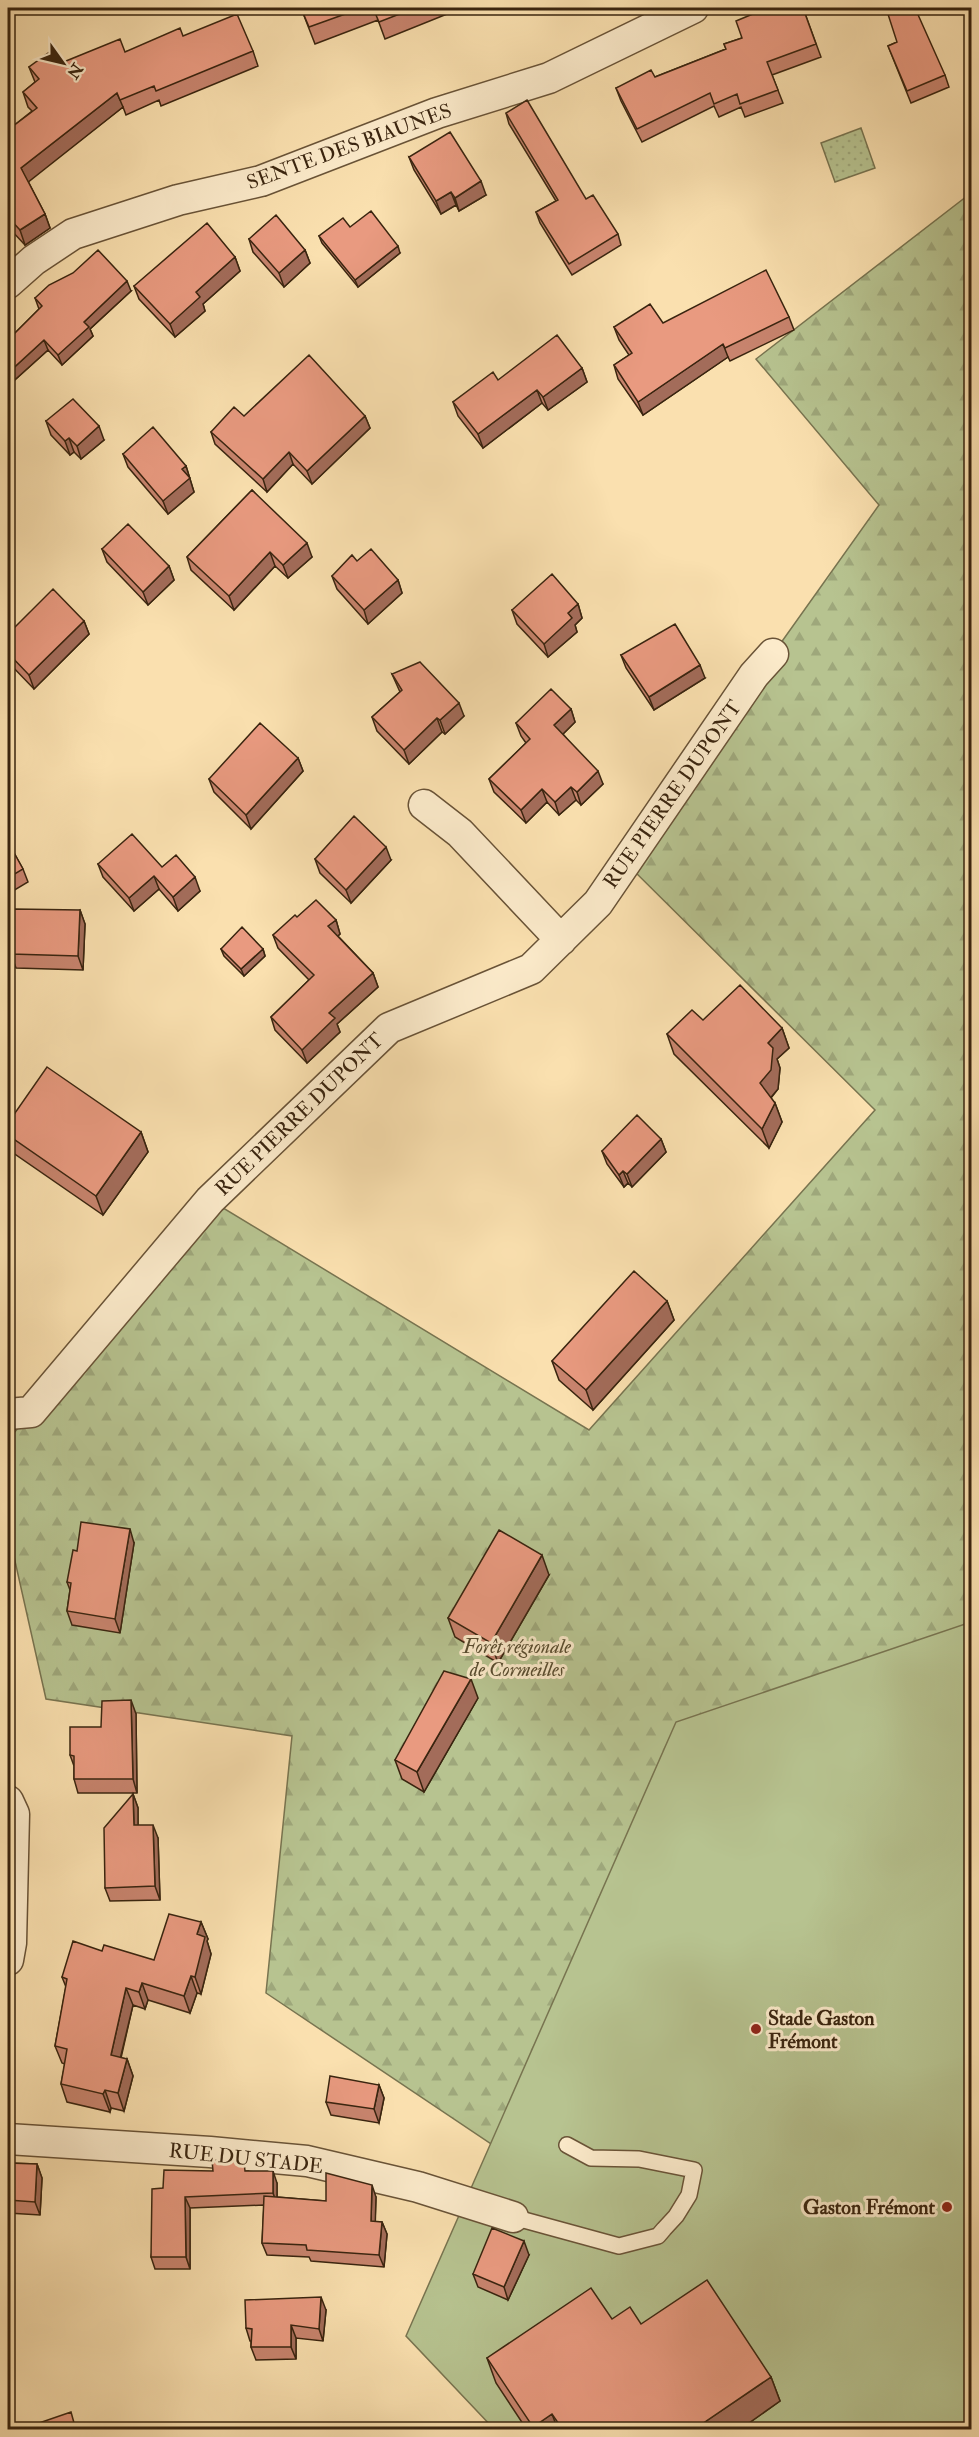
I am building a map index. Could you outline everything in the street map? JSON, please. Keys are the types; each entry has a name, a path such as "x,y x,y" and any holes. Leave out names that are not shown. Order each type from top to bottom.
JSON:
{"street":[{"name":"SENTE DES BIAUNES","path":"8,283 34,260 73,234 178,200 261,181 437,113 549,78 693,8"},
{"name":"RUE PIERRE DUPONT","path":"8,1414 31,1412 210,1200 389,1028 531,969 561,940 598,903 754,675 773,654"},
{"path":"424,806 460,833 561,940"},
{"path":"8,1801 14,1814 11,1942 8,1960"},
{"name":"RUE DU STADE","path":"8,2139 210,2152 308,2161 418,2187 513,2217"}],"lane":[{"path":"513,2217 619,2246 658,2235 676,2216 689,2195 694,2170 639,2159 591,2158 567,2145"}],"green space":[{"path":"861,128 875,168 835,182 821,143"},
{"name":"Forêt régionale de Cormeilles","path":"971,193 971,1711 527,2168 266,1993 292,1736 46,1699 8,1530 8,1440 210,1200 589,1430 875,1110 630,867 773,654 879,505 756,359"},
{"name":"Stade Gaston Frémont","path":"971,1622 971,2429 494,2429 406,2336 676,1722"}],"building":[{"path":"301,8 362,8 309,27"},
{"path":"373,8 415,8 379,22"},
{"path":"759,8 803,8 816,44 767,62 778,90 740,104 737,94 714,104 710,93 637,129 616,88 651,70 655,77 726,49 724,44 742,38 736,21 760,11"},
{"path":"886,8 915,8 945,75 907,91 888,46 897,42"},
{"path":"237,14 253,51 156,91 154,86 120,100 117,93 21,168 45,214 20,230 8,217 8,130 37,108 23,92 39,79 29,67 51,51 61,63 120,39 125,52 180,28 183,36"},
{"path":"527,100 586,199 593,195 618,234 569,264 536,212 558,200 506,113"},
{"path":"450,132 481,181 455,198 451,192 436,201 409,157"},
{"path":"371,211 398,246 355,280 319,236 343,218 350,227"},
{"path":"276,215 305,250 279,273 249,239"},
{"path":"207,223 235,257 196,292 200,297 170,324 134,286"},
{"path":"98,250 127,281 84,322 89,327 58,355 44,340 8,373 8,340 42,306 35,298 49,285 73,273"},
{"path":"766,270 789,317 725,348 723,344 638,402 614,365 632,353 614,327 650,304 663,323"},
{"path":"557,335 582,368 543,397 537,390 478,434 453,402 493,372 498,380"},
{"path":"309,355 365,416 307,471 289,452 263,479 211,432 234,407 244,416"},
{"path":"73,399 99,426 77,446 69,438 65,441 46,421"},
{"path":"153,427 186,466 182,469 190,478 163,501 123,454"},
{"path":"252,490 307,543 283,565 270,552 229,596 187,557"},
{"path":"128,524 169,566 143,592 102,549"},
{"path":"371,549 398,580 364,610 332,576 352,555 357,561"},
{"path":"552,574 578,604 568,613 572,618 544,644 512,610"},
{"path":"53,589 84,621 29,675 8,653 8,634"},
{"path":"675,624 700,665 649,697 621,655"},
{"path":"420,662 459,703 440,720 437,718 404,750 372,717 402,690 392,674"},
{"path":"551,689 571,709 554,725 598,771 577,792 571,787 555,802 542,789 521,810 489,779 530,739 516,723"},
{"path":"260,723 298,758 246,815 209,779"},
{"path":"354,816 386,847 346,890 315,859"},
{"path":"132,834 162,867 176,855 195,877 173,897 154,876 129,898 98,864"},
{"path":"8,842 23,869 8,878"},
{"path":"316,900 336,920 328,926 373,973 329,1013 335,1018 302,1050 271,1017 314,975 273,935"},
{"path":"14,909 80,910 78,956 11,954"},
{"path":"242,927 263,949 241,969 221,949"},
{"path":"740,985 782,1028 768,1043 773,1048 771,1070 760,1083 775,1103 762,1129 667,1034 692,1010 703,1020"},
{"path":"47,1067 141,1132 96,1196 8,1135 8,1123"},
{"path":"637,1115 661,1139 627,1174 623,1171 619,1175 602,1151"},
{"path":"634,1271 667,1301 586,1390 552,1361"},
{"path":"81,1522 130,1529 115,1619 67,1611 71,1583 67,1582 73,1550 77,1551"},
{"path":"499,1530 542,1555 491,1643 448,1618"},
{"path":"444,1671 471,1679 417,1772 395,1760"},
{"path":"131,1700 133,1779 74,1779 74,1756 70,1755 70,1727 101,1727 102,1701"},
{"path":"133,1794 134,1825 153,1825 155,1886 105,1888 104,1828"},
{"path":"169,1914 201,1922 197,1934 205,1937 195,1977 191,1976 184,1996 142,1983 139,1992 126,1988 111,2055 127,2059 118,2093 105,2090 103,2094 61,2084 67,2049 55,2046 67,1979 62,1977 73,1941 102,1951 104,1945 154,1960"},
{"path":"330,2076 379,2085 374,2109 326,2102"},
{"path":"212,2160 244,2162 245,2171 273,2171 273,2193 185,2197 186,2257 151,2257 152,2189 163,2188 164,2170 213,2171"},
{"path":"8,2163 37,2164 35,2202 8,2200"},
{"path":"326,2173 372,2185 371,2221 382,2222 379,2255 307,2250 306,2245 262,2243 264,2196 326,2201"},
{"path":"492,2228 524,2241 504,2287 473,2274"},
{"path":"707,2280 771,2377 693,2430 563,2430 552,2414 533,2427 487,2358 591,2288 612,2319 630,2307 641,2324"},
{"path":"321,2297 319,2329 291,2325 291,2347 251,2347 252,2329 246,2328 245,2300"},
{"path":"71,2412 76,2430 41,2430 39,2423"}],"place":[{"name":"Stade Gaston Frémont","path":"756,2029"},
{"name":"Gaston Frémont","path":"947,2207"}]}
